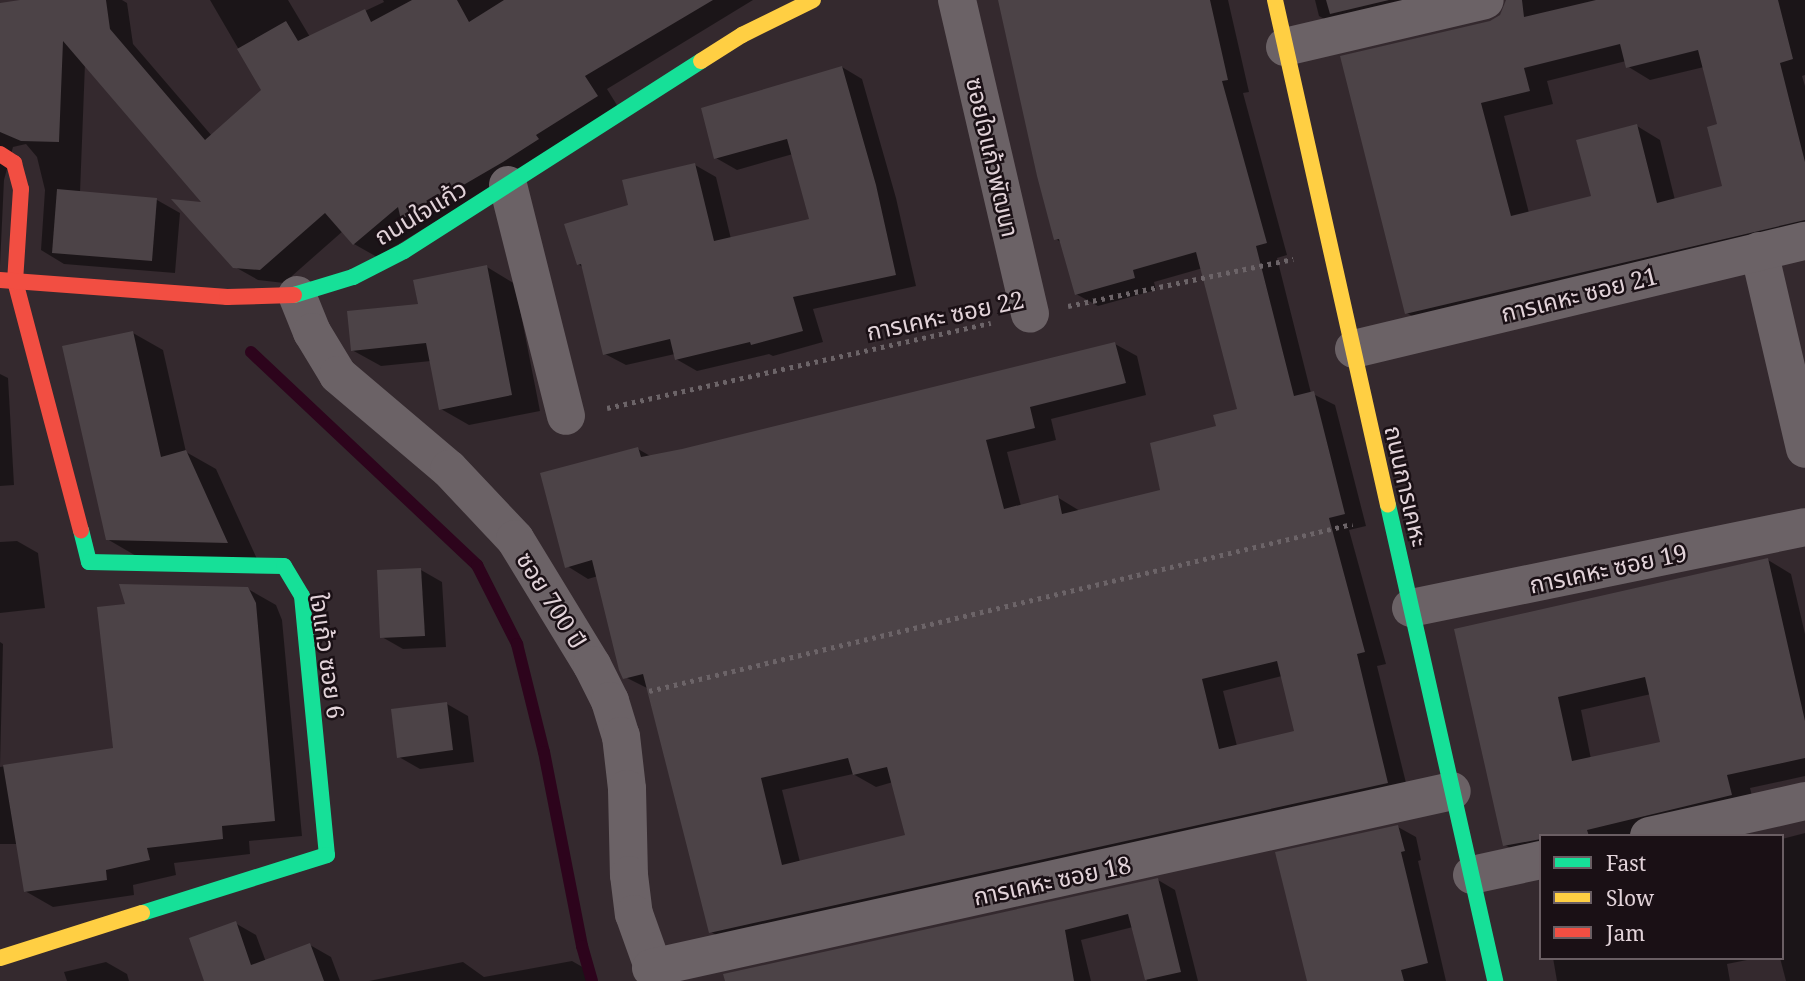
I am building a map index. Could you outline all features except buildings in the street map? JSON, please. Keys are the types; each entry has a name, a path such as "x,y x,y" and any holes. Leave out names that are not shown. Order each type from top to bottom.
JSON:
{"street":[{"name":"ถนนใจแก้ว","path":"7,280 227,297 297,295 353,277 404,251 742,35 813,0"},
{"name":"ซอยใจแก้วพัฒนา","path":"957,0 1030,314"},
{"name":"ถนนการเคหะ","path":"1275,0 1495,981"},
{"path":"1285,47 1485,0"},
{"path":"0,154 13,163 21,189 7,280"},
{"path":"508,185 566,416"},
{"name":"การเคหะ ซอย 21","path":"1354,349 1805,240"},
{"path":"1759,251 1805,449"},
{"name":"ใจแก้ว ซอย 6","path":"0,958 327,855 302,596 284,566 89,562 7,280"},
{"name":"ซอย 700 ปี","path":"297,295 312,332 338,376 449,469 515,540 593,665 610,701 621,736 626,776 629,875 634,914 654,975"},
{"name":"การเคหะ ซอย 19","path":"1411,608 1805,527"},
{"name":"การเคหะ ซอย 18","path":"654,975 1452,791"},
{"path":"1658,834 1805,801"},
{"path":"1472,875 1539,860"}],"path":[{"name":"การเคหะ ซอย 22","path":"566,416 1331,250"},
{"path":"610,701 1391,514"}],"waterway":[{"path":"251,352 477,565 517,644 544,752 582,946 592,981"}],"traffic: fast":[{"path":"294,295 353,277 404,251 701,61"},
{"path":"1388,505 1495,981"},
{"path":"81,530 89,562 284,566 302,596 327,855 142,913"}],"traffic: slow":[{"path":"701,61 742,35 813,0"},
{"path":"1275,0 1388,505"},
{"path":"0,958 142,913"}],"traffic: jam":[{"path":"0,154 14,163 21,189 15,281 81,530"},
{"path":"0,280 227,297 294,295"}]}
